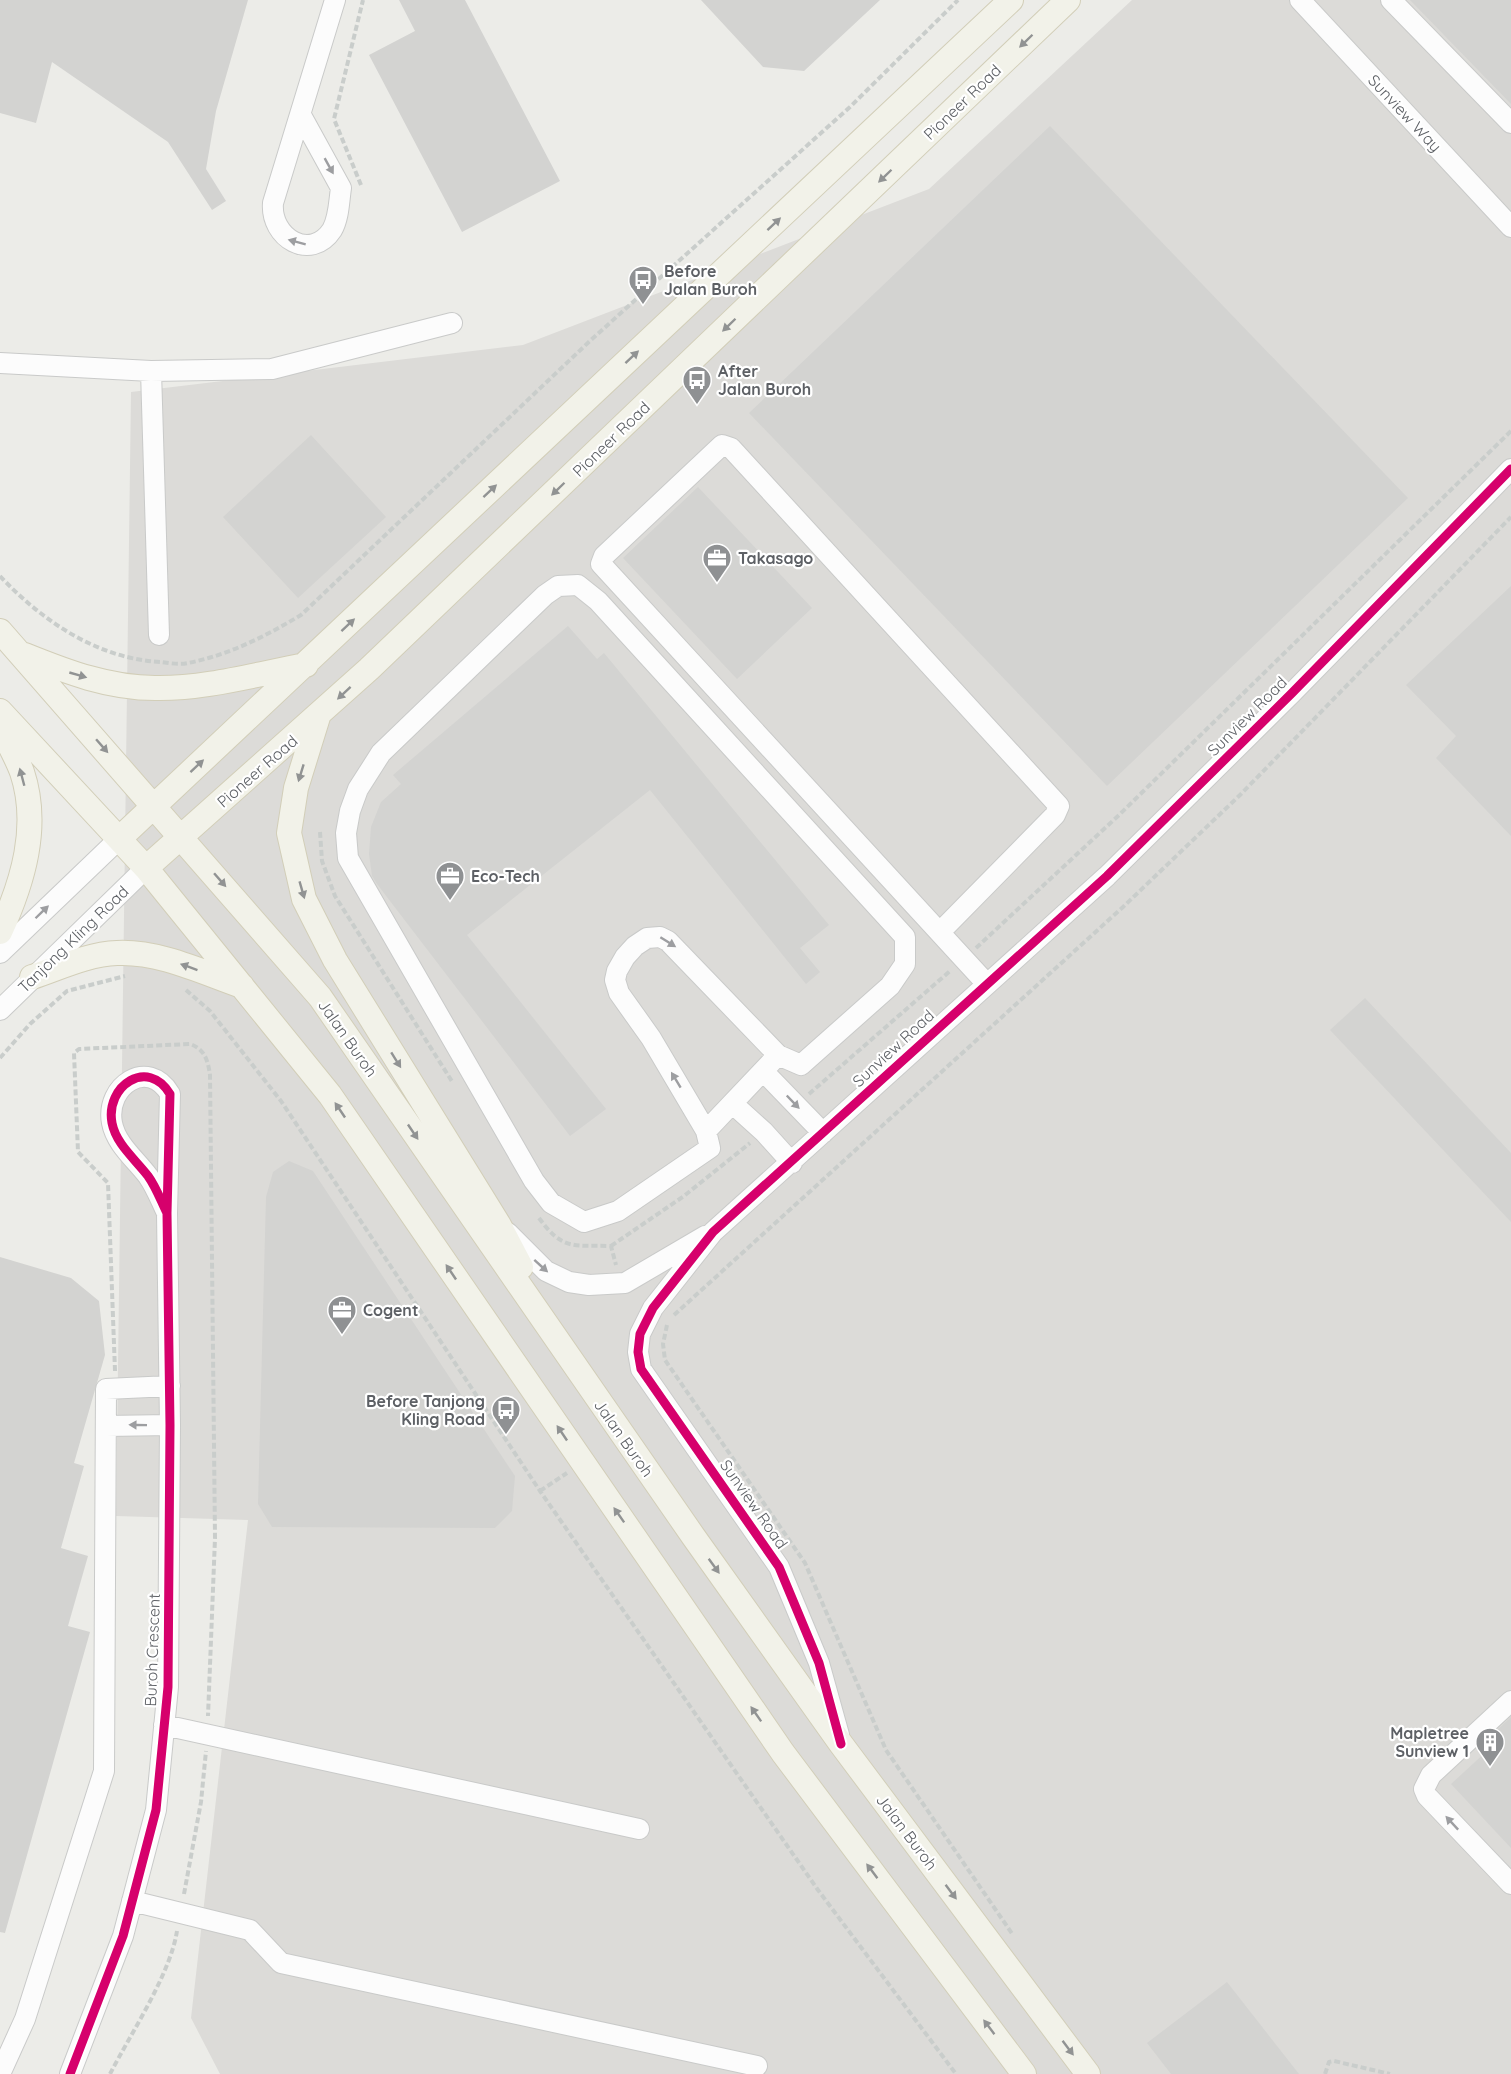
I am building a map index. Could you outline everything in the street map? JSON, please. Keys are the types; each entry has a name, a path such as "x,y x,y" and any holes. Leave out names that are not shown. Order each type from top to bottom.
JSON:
{"main road":[{"path":"120,838 1011,0"},
{"name":"Pioneer Road","path":"146,868 318,717 1068,0"},
{"path":"0,631 154,806"},
{"path":"23,655 81,676 110,683 155,688 215,682 306,665"},
{"path":"0,711 146,868 330,1095 783,1753 1024,2074"},
{"path":"318,717 296,788 289,833 304,899 357,997 499,1225 570,1360"},
{"path":"0,726 22,772 30,832 20,883 0,932"},
{"name":"Jalan Buroh","path":"154,806 320,998 570,1360 841,1744 1088,2074"},
{"path":"32,977 93,956 116,952 172,961 242,986"}],"street":[{"path":"302,117 341,188 332,229 326,237 307,244 287,239 274,224 272,214 335,0"},
{"name":"Sunview Way","path":"1300,0 1511,227"},
{"path":"1391,0 1511,123"},
{"path":"0,363 151,371 272,369 452,323"},
{"path":"151,371 159,635"},
{"path":"940,932 1055,814 1059,806 731,448 722,445 604,556 601,564 986,982"},
{"name":"Sunview Road","path":"841,1744 819,1663 779,1567 641,1370 638,1352 640,1334 653,1308 713,1232 792,1163 986,982 1107,876 1292,693 1511,469"},
{"path":"578,585 598,601 904,937 905,964 890,986 801,1065 778,1055 668,941 660,937 647,938 625,957 615,980 619,993 651,1038 706,1131 710,1148 618,1212 584,1222 551,1203 534,1181 348,858 346,833 350,811 358,789 381,753 545,595 558,586 578,585"},
{"path":"0,953 120,838"},
{"name":"Tanjong Kling Road","path":"0,1010 146,868"},
{"path":"706,1131 778,1055"},
{"path":"763,1071 823,1133"},
{"name":"Buroh Crescent","path":"70,2074 123,1936 156,1810 168,1687 170,1386 167,1213 170,1094 165,1085 153,1078 140,1076 126,1082 116,1094 111,1121 116,1135 149,1178 167,1213"},
{"path":"733,1104 764,1132 792,1163"},
{"name":"Sunview Road","path":"499,1225 546,1271 569,1282 589,1285 625,1283 713,1232"},
{"path":"0,2074 25,2019 104,1771 106,1426 111,1389 170,1386"},
{"path":"106,1426 170,1425"},
{"path":"1511,1701 1431,1775 1424,1789 1427,1796 1511,1884"},
{"path":"164,1725 639,1829"},
{"path":"132,1901 250,1929 281,1963 757,2066"}],"path":[{"path":"334,119 363,0"},
{"path":"0,576 21,599 56,624 100,650 139,661 187,664 255,642 301,615 592,339 850,107 958,0"},
{"path":"796,1105 964,959 1118,816 1511,431"},
{"path":"668,1320 1148,883 1240,795 1511,517"},
{"path":"0,1058 30,1024 67,991 135,974"},
{"path":"177,985 193,994 210,1011 281,1101 540,1491 818,1890 956,2074"},
{"path":"110,2074 175,1944 201,1802 207,1734 215,1538 210,1087 208,1061 198,1047 190,1044 80,1049 74,1053 78,1152 108,1182 111,1389"},
{"path":"611,1246 684,1196 764,1132"},
{"path":"540,1491 582,1463"},
{"path":"1325,2074 1329,2062 1334,2061 1390,2074"}],"shaded area":[{"path":"1132,0 1511,0 1511,2074 220,2074 191,2018 248,1520 116,1516 131,392 523,345 929,189"}],"building":[{"path":"0,0 248,0 216,111 206,169 226,201 212,210 168,142 52,62 36,123 0,113"},
{"path":"399,0 465,0 560,181 462,232 369,55 415,31"},
{"path":"701,0 880,0 804,71 763,67"},
{"path":"1410,0 1511,0 1511,104"},
{"path":"1050,126 1408,498 1107,786 749,413"},
{"path":"311,435 386,517 298,598 223,517"},
{"name":"Takasago","path":"698,487 812,608 737,679 623,558"},
{"path":"1511,586 1511,836 1436,758 1456,736 1406,685"},
{"name":"Eco-Tech","path":"568,626 597,659 604,653 829,925 800,948 820,972 806,984 650,790 467,935 606,1109 570,1136 377,884 372,876 369,854 371,827 381,802 401,784 393,775"},
{"path":"1365,998 1511,1153 1511,1222 1330,1030"},
{"name":"Cogent","path":"289,1161 313,1171 515,1476 512,1511 495,1528 272,1527 258,1504 266,1197 273,1172"},
{"path":"0,1257 71,1278 99,1301 105,1355 74,1463 84,1466 61,1548 88,1556 68,1626 90,1632 5,1933 0,1932"},
{"name":"Mapletree Sunview 1","path":"1511,1717 1511,1848 1451,1784 1488,1750 1482,1744"},
{"path":"1227,1982 1299,2074 1171,2074 1147,2043"}],"cycle path":[{"path":"841,1744 819,1663 779,1567 641,1369 638,1352 640,1334 653,1308 713,1232 1107,876 1292,693 1511,469"},
{"path":"70,2074 123,1936 156,1810 168,1687 170,1425 167,1213 170,1094 161,1083 151,1078 140,1077 121,1088 115,1098 112,1123 117,1138 151,1180 167,1213"}],"place":[{"name":"Before Jalan Buroh","path":"643,306"},
{"name":"After Jalan Buroh","path":"697,406"},
{"name":"Takasago","path":"717,584"},
{"name":"Eco-Tech","path":"450,902"},
{"name":"Cogent","path":"342,1336"},
{"name":"Before Tanjong Kling Road","path":"506,1436"},
{"name":"Mapletree Sunview 1","path":"1490,1768"}]}
